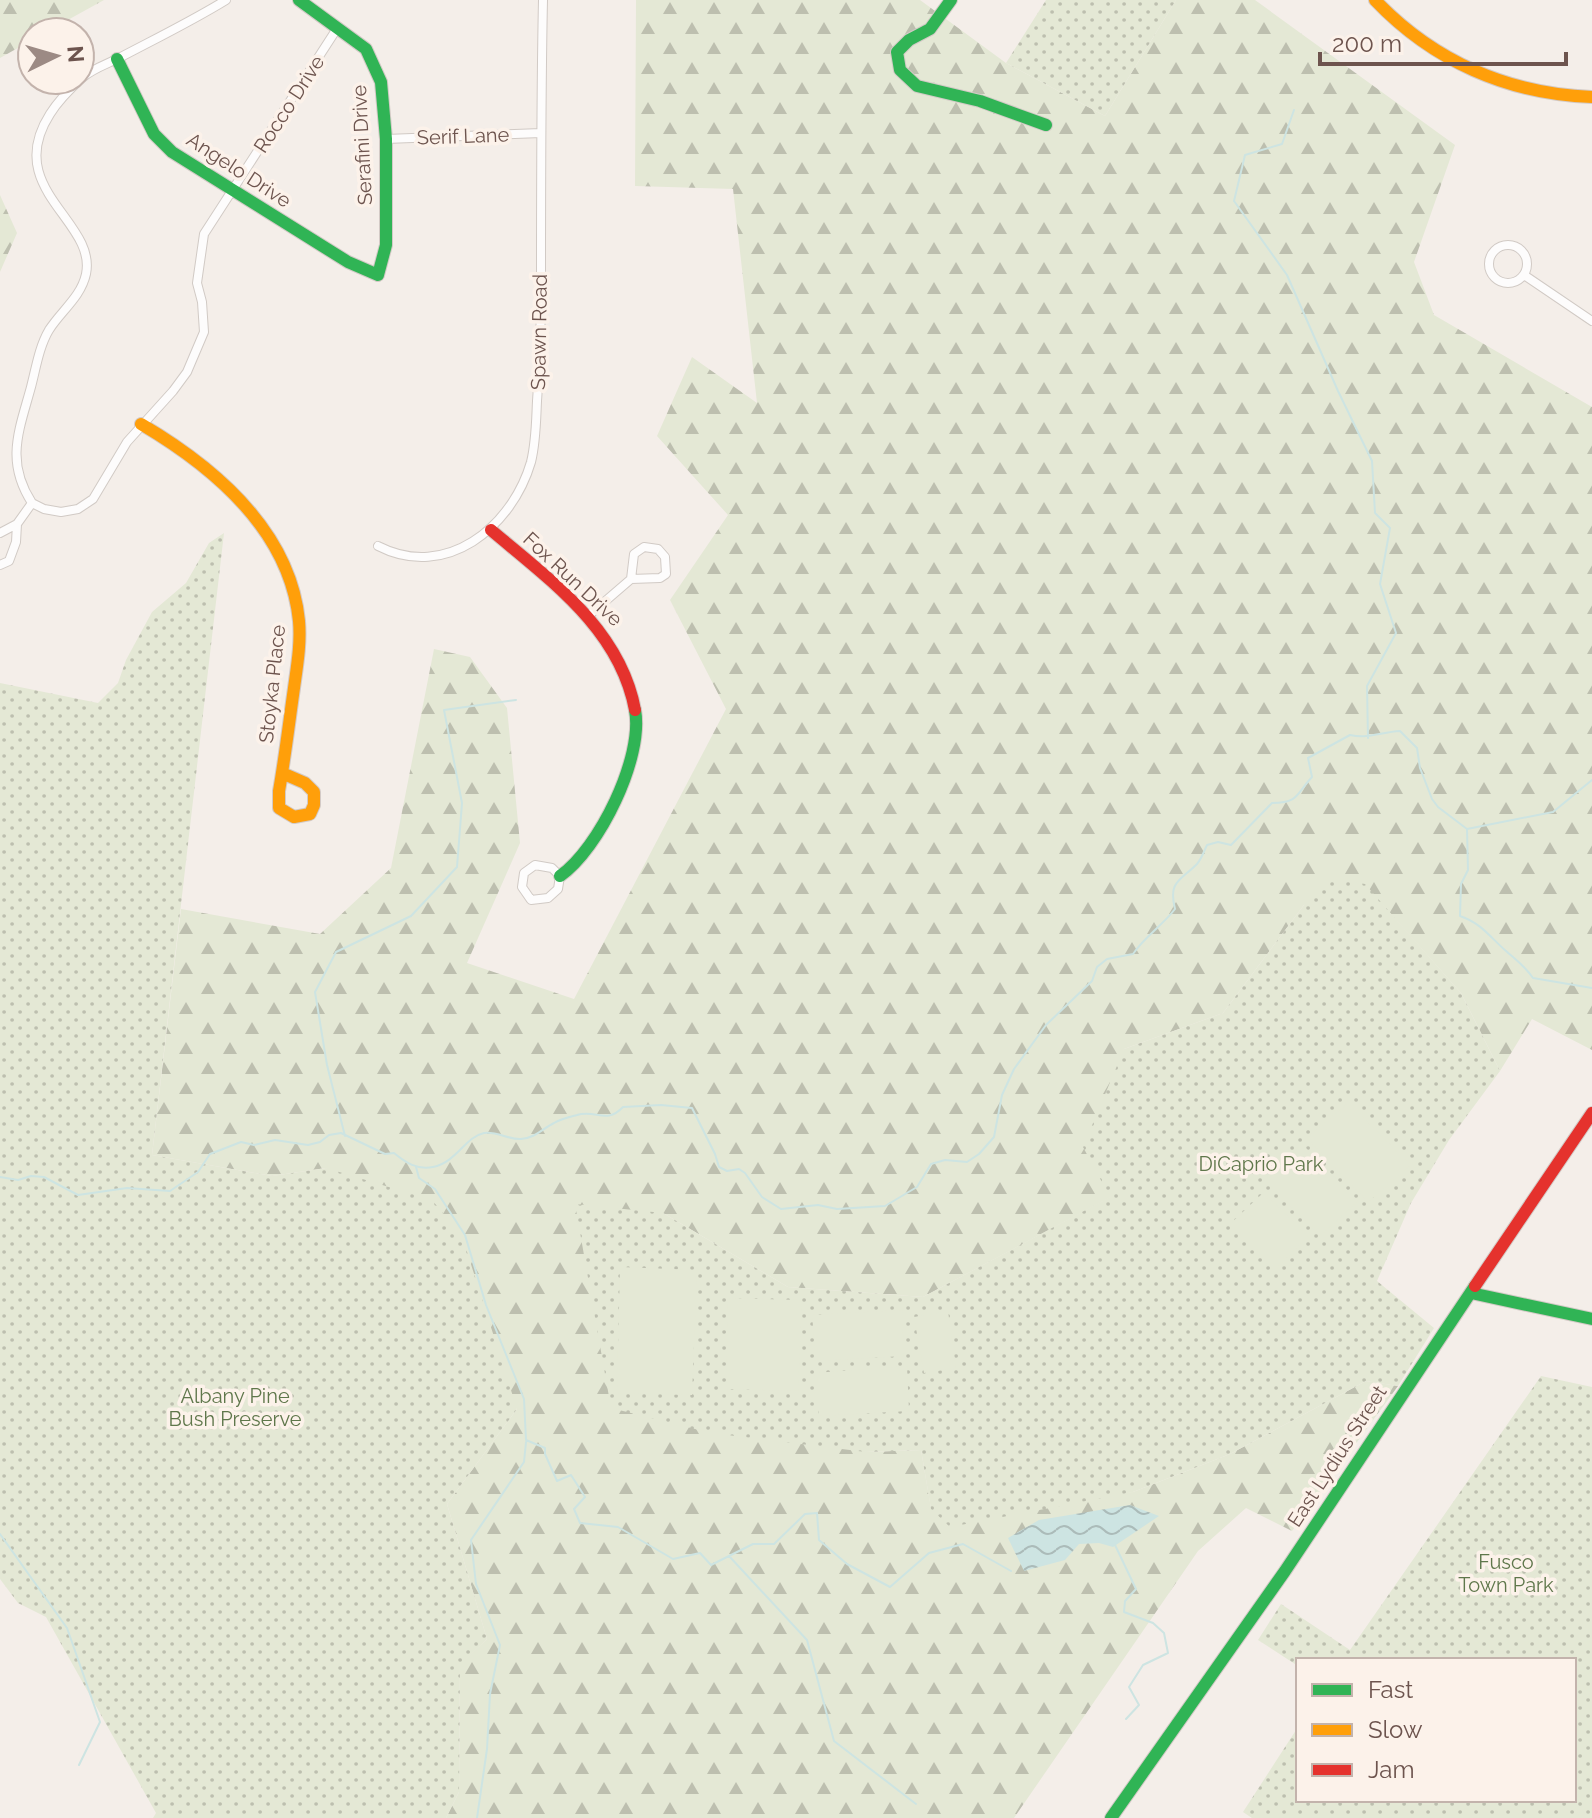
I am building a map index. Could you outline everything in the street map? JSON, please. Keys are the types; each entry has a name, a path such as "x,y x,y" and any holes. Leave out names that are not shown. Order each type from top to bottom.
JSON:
{"street":[{"path":"0,533 17,524 32,503 23,489 17,469 15,450 18,432 36,364 49,330 72,301 86,272 86,257 81,244 40,182 38,144 51,113 84,76 226,0"},
{"name":"Serafini Drive","path":"299,0 366,49 376,67 384,97 386,139 386,245 378,275"},
{"name":"Spawn Road","path":"378,546 410,557 431,557 462,548 491,530 506,512 526,475 535,441 541,345 543,0"},
{"path":"951,0 930,29 909,40 897,52 900,70 917,86 980,101 1046,125"},
{"path":"1375,0 1398,24 1467,68 1511,86 1546,94 1592,97"},
{"name":"Rocco Drive","path":"32,503 61,512 78,509 93,499 127,442 187,372 204,332 197,283 204,234 338,27"},
{"name":"Angelo Drive","path":"117,59 154,134 172,152 348,262 378,275"},
{"name":"Serif Lane","path":"386,139 541,133"},
{"path":"1503,245 1520,248 1527,264 1524,275 1513,282 1500,281 1489,265 1493,252 1503,245"},
{"path":"1524,275 1592,321"},
{"name":"Stoyka Place","path":"141,424 170,439 231,490 268,534 280,558 298,615 299,652 282,773"},
{"path":"0,565 9,561 16,542 17,524"},
{"name":"Fox Run Drive","path":"491,530 588,616 613,644 628,675 636,707 636,734 625,781 576,863 560,876 558,889 548,898 531,900 524,892 524,873 535,865 552,868 560,876"},
{"path":"588,616 631,579 660,578 666,574 667,564 662,552 652,547 638,550 632,561 631,579"},
{"name":"East Lydius Street","path":"1111,1818 1146,1764 1285,1571 1592,1113"},
{"path":"1471,1293 1592,1319"}],"green space":[{"path":"0,0 104,0 75,16 16,16 16,49 0,58"},
{"path":"636,0 920,0 1006,63 1105,116 1176,0 1255,0 1455,145 1414,262 1434,315 1592,407 1592,1050 1532,1019 1500,1071 1461,993 1365,885 1304,905 1223,1013 1124,1049 1111,1197 923,1297 788,1287 663,1213 866,1452 921,1450 931,1508 1133,1492 1230,1454 1366,1381 1398,1386 1292,1531 1246,1508 1198,1551 1014,1818 446,1818 459,1792 460,1664 487,1639 447,1504 517,1409 326,1168 272,1176 152,1155 181,909 320,934 391,868 434,649 470,657 507,708 520,843 467,963 574,999 726,709 670,600 728,515 657,436 692,357 757,403 733,189 635,186"},
{"path":"1046,0 1176,0 1105,116 1006,63"},
{"path":"0,195 17,233 0,272"},
{"name":"Albany Pine Bush Preserve","path":"224,533 152,1155 272,1176 326,1168 432,1200 462,1236 517,1409 447,1504 487,1639 460,1665 459,1792 446,1818 153,1818 156,1813 46,1617 18,1603 0,1579 0,683 98,703 118,683 126,660 152,612 186,583 209,543"},
{"name":"DiCaprio Park","path":"1330,878 1365,884 1461,993 1500,1071 1449,1140 1411,1203 1377,1281 1434,1328 1398,1386 1366,1381 1230,1454 1133,1492 950,1527 931,1509 921,1450 866,1452 711,1433 611,1408 575,1204 663,1213 788,1287 923,1297 1110,1197 1083,1147 1124,1049 1223,1013 1304,905"},
{"path":"1348,1103 1411,1165 1368,1202 1307,1138"},
{"path":"1302,1144 1358,1201 1320,1236 1264,1179"},
{"path":"1264,1192 1308,1237 1275,1269 1230,1224"},
{"path":"620,1267 697,1270 692,1395 617,1393"},
{"path":"728,1298 802,1300 798,1391 726,1389"},
{"path":"902,1310 904,1356 816,1361 812,1315"},
{"path":"948,1311 956,1368 924,1373 914,1317"},
{"path":"907,1366 909,1411 819,1416 814,1373"},
{"name":"Fusco Town Park","path":"1541,1376 1592,1387 1592,1818 1252,1818 1243,1812 1296,1730 1296,1802 1576,1802 1576,1658 1296,1658 1296,1665 1258,1640 1281,1604 1350,1650"}],"water":[{"path":"1130,1505 1159,1516 1113,1547 1099,1543 1079,1544 1065,1560 1024,1571 1008,1538 1039,1520"}],"waterway":[{"path":"1294,110 1282,144 1245,155 1234,201 1287,275 1372,461 1375,513 1390,528 1380,584 1396,633 1367,686 1368,738"},
{"path":"345,1136 327,1065 315,992 336,952 411,916 457,867 462,803 444,710 516,700"},
{"path":"0,1177 18,1180 31,1176 44,1177 78,1195 127,1188 170,1191 198,1172 210,1154 241,1142 254,1145 275,1140 308,1145 341,1133 385,1154 394,1153 412,1165 427,1168 448,1160 471,1139 484,1133 526,1138 577,1115 606,1116 623,1107 661,1105 692,1108 719,1167 727,1171 739,1169 745,1173 762,1197 781,1209 818,1205 837,1209 885,1206 917,1187 931,1164 945,1160 967,1162 979,1154 994,1137 1002,1095 1014,1069 1046,1025 1092,981 1097,967 1107,959 1133,954 1170,915 1175,909 1174,887 1197,864 1207,845 1218,842 1231,845 1272,803 1288,801 1296,796 1312,777 1308,758 1350,735 1369,736 1400,731 1417,748 1420,768 1432,799 1467,829 1468,870 1461,884 1460,916 1485,931 1533,978 1592,988"},
{"path":"1467,829 1553,812 1592,780"},
{"path":"416,1167 419,1178 435,1189 465,1235 486,1305 524,1399 526,1440 545,1448 557,1481 571,1475 585,1497 574,1509 580,1523 618,1527 673,1559 700,1553 711,1565 753,1544 774,1544 805,1514 817,1513 819,1540 847,1564 890,1587 929,1553 963,1544 1011,1571"},
{"path":"477,1818 487,1749 490,1694 500,1645 476,1584 471,1540 524,1462 526,1442"},
{"path":"0,1534 67,1628 100,1722 79,1765"},
{"path":"1115,1545 1136,1589 1125,1601 1124,1612 1153,1623 1164,1633 1168,1653 1143,1665 1129,1687 1139,1705 1126,1719"},
{"path":"729,1556 807,1640 834,1741 916,1804"}],"traffic: fast":[{"path":"117,59 154,134 172,152 348,262 378,275 386,245 386,139 381,82 366,49 299,0"},
{"path":"951,0 930,29 909,40 897,52 900,70 917,86 980,101 1046,125"},
{"path":"560,876 589,845 616,800 633,752 635,710"},
{"path":"1111,1818 1285,1571 1475,1286"},
{"path":"1471,1293 1592,1319"}],"traffic: slow":[{"path":"1375,0 1422,40 1474,70 1531,89 1592,97"},
{"path":"141,424 221,481 244,504 281,558 293,588 299,638 279,791 279,808 294,817 310,814 314,792 305,783 282,773"}],"traffic: jam":[{"path":"491,530 580,608 614,655 627,681 635,710"},
{"path":"1475,1286 1592,1113"}]}
